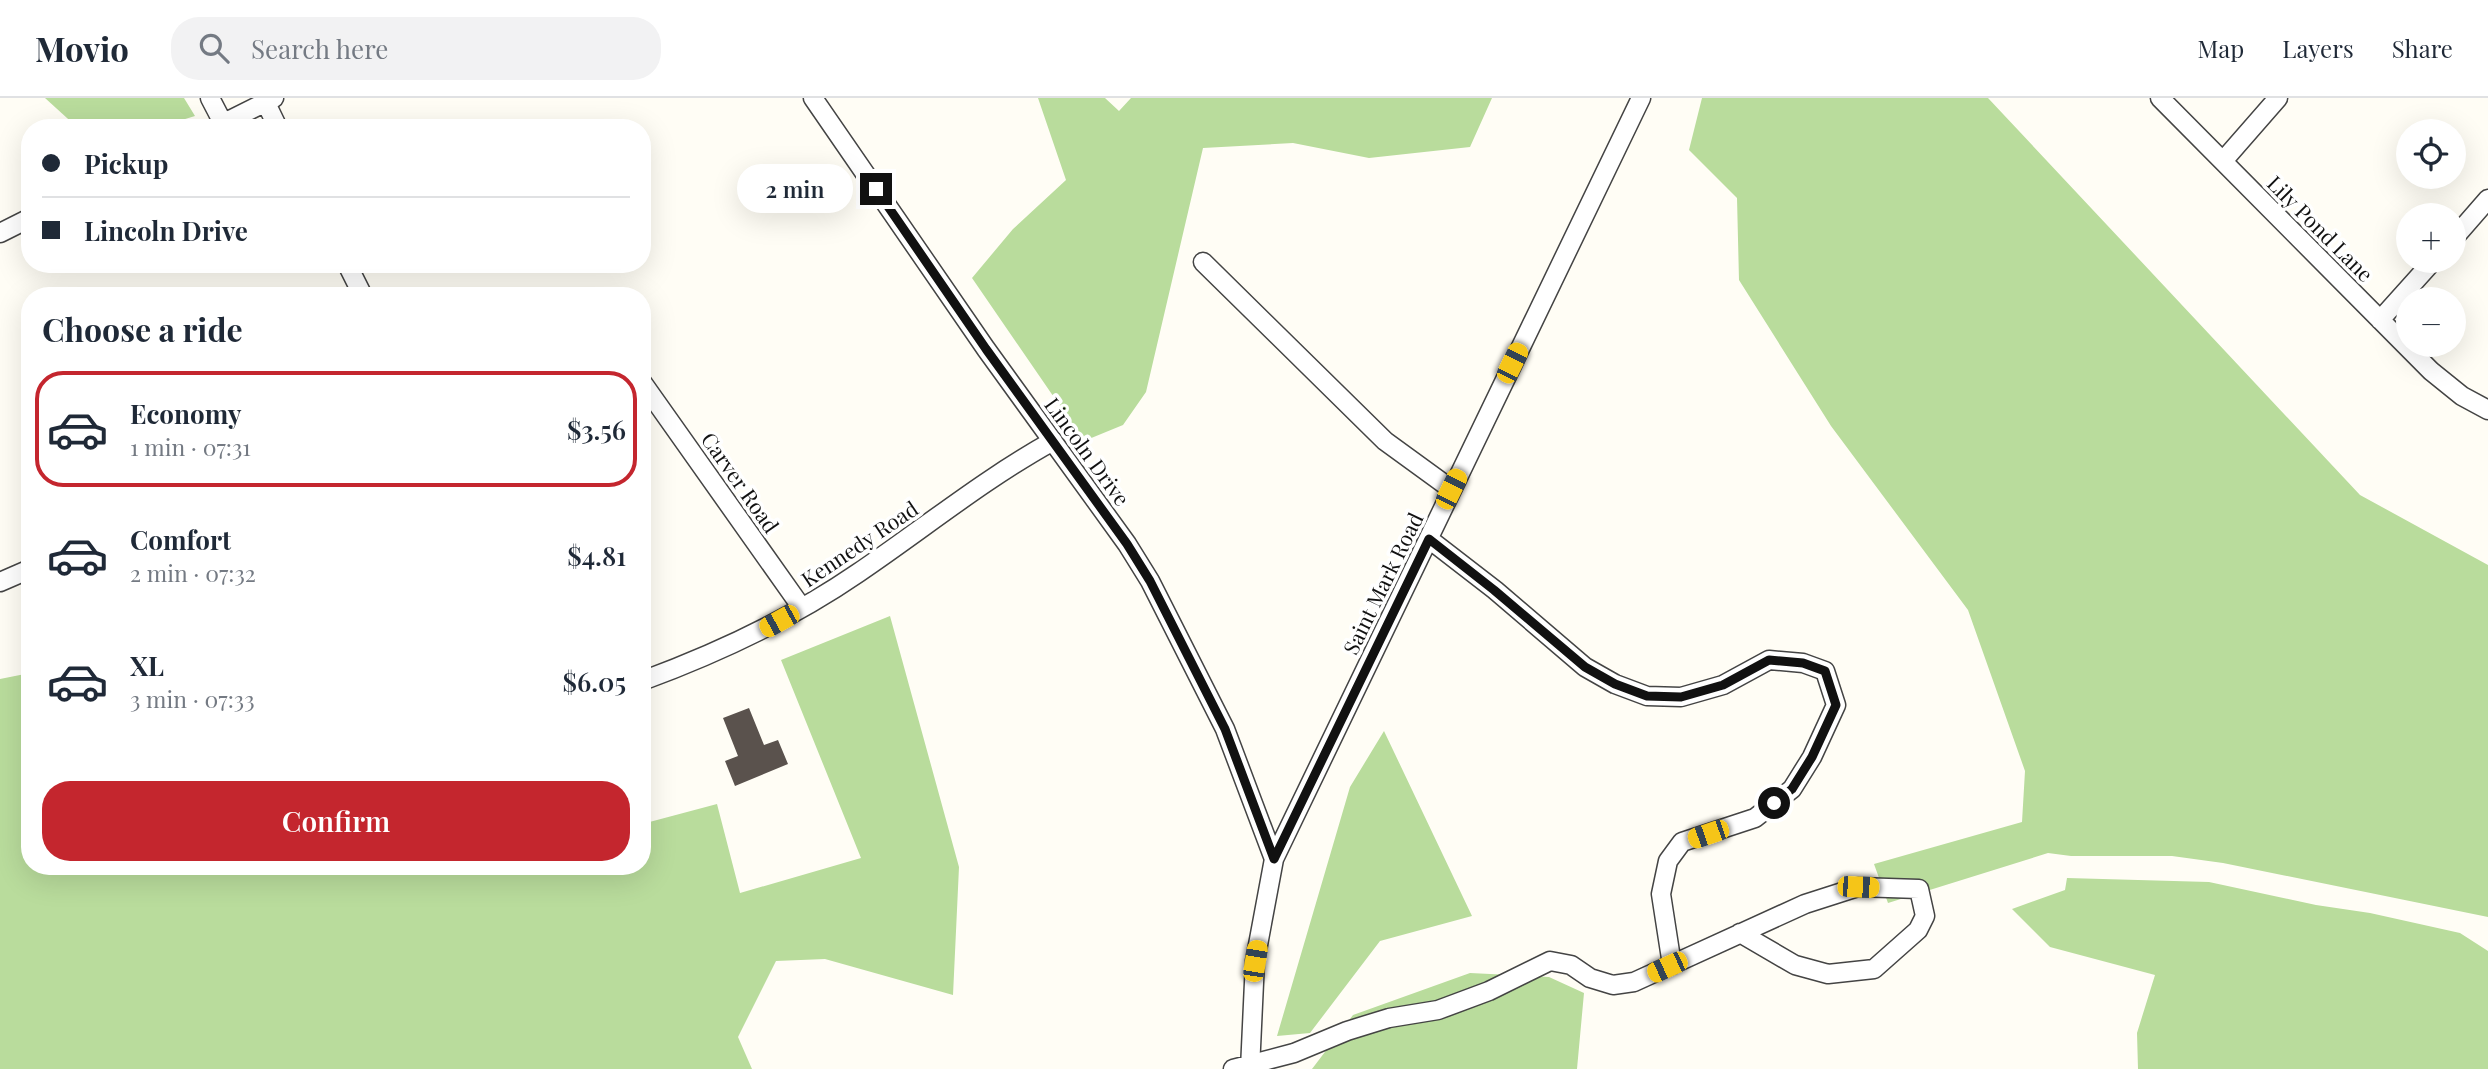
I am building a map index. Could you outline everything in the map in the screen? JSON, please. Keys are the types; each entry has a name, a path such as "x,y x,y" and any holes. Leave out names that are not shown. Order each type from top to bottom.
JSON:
{"street":[{"path":"210,98 217,119"},
{"name":"Lincoln Drive","path":"813,98 986,349 1127,544 1168,613 1225,729 1274,859"},
{"name":"Lily Pond Lane","path":"2160,98 2379,320 2446,384 2488,410"},
{"path":"2223,161 2278,98"},
{"path":"231,119 270,100 275,119"},
{"name":"Saint Mark Road","path":"1244,1067 1255,961 1274,859 1429,539 1634,103"},
{"path":"2466,225 2488,200"},
{"path":"0,233 21,222"},
{"path":"1203,262 1384,441 1451,489"},
{"path":"2379,320 2422,273"},
{"name":"Carver Road","path":"651,395 802,608"},
{"name":"Kennedy Road","path":"651,678 694,662 755,634 802,608 856,575 1023,457 1053,441"},
{"path":"1429,539 1585,667 1615,684 1647,696 1681,697 1723,685 1769,660 1803,663 1825,671 1836,705 1812,757 1792,789 1755,818 1682,842 1668,861 1661,894 1672,965"},
{"path":"0,582 21,573"},
{"path":"1244,1067 1294,1053 1347,1031 1389,1018 1438,1010 1489,991 1550,961 1571,965 1590,978 1613,985 1634,982 1740,933 1805,904 1858,887 1919,889 1925,916 1918,930 1874,969 1828,974 1795,965 1740,933"}],"green space":[{"path":"45,98 184,98 195,116 185,119 68,119"},
{"path":"1038,98 1105,98 1119,111 1131,98 1492,98 1470,147 1369,158 1293,143 1203,148 1146,392 1123,425 1084,441 972,278 1013,229 1066,180"},
{"path":"1702,98 1988,98 2360,495 2488,565 2488,917 2223,863 2172,856 2071,856 2048,853 1888,903 1874,864 2022,822 2025,771 1968,610 1831,426 1739,280 1737,198 1689,150"},
{"path":"890,616 959,867 953,995 825,959 776,961 738,1037 752,1069 0,1069 0,679 21,675 21,875 651,875 651,822 717,804 740,893 861,858 781,660"},
{"path":"1384,731 1472,916 1380,941 1310,1033 1277,1036 1350,787"},
{"path":"2067,878 2209,882 2460,933 2488,951 2488,1069 2138,1069 2137,1033 2155,975 2050,947 2012,909 2065,890"},
{"path":"1470,973 1549,977 1584,993 1577,1069 1312,1069 1353,1015"}],"building":[{"path":"749,708 764,745 778,740 788,764 735,786 725,761 738,756 723,718"}],"route":[{"path":"876,189 986,349 1127,544 1150,581 1225,729 1274,859 1429,539 1585,667 1615,684 1647,696 1681,697 1723,685 1769,660 1803,663 1825,671 1836,705 1812,757 1792,789 1774,803"}]}
